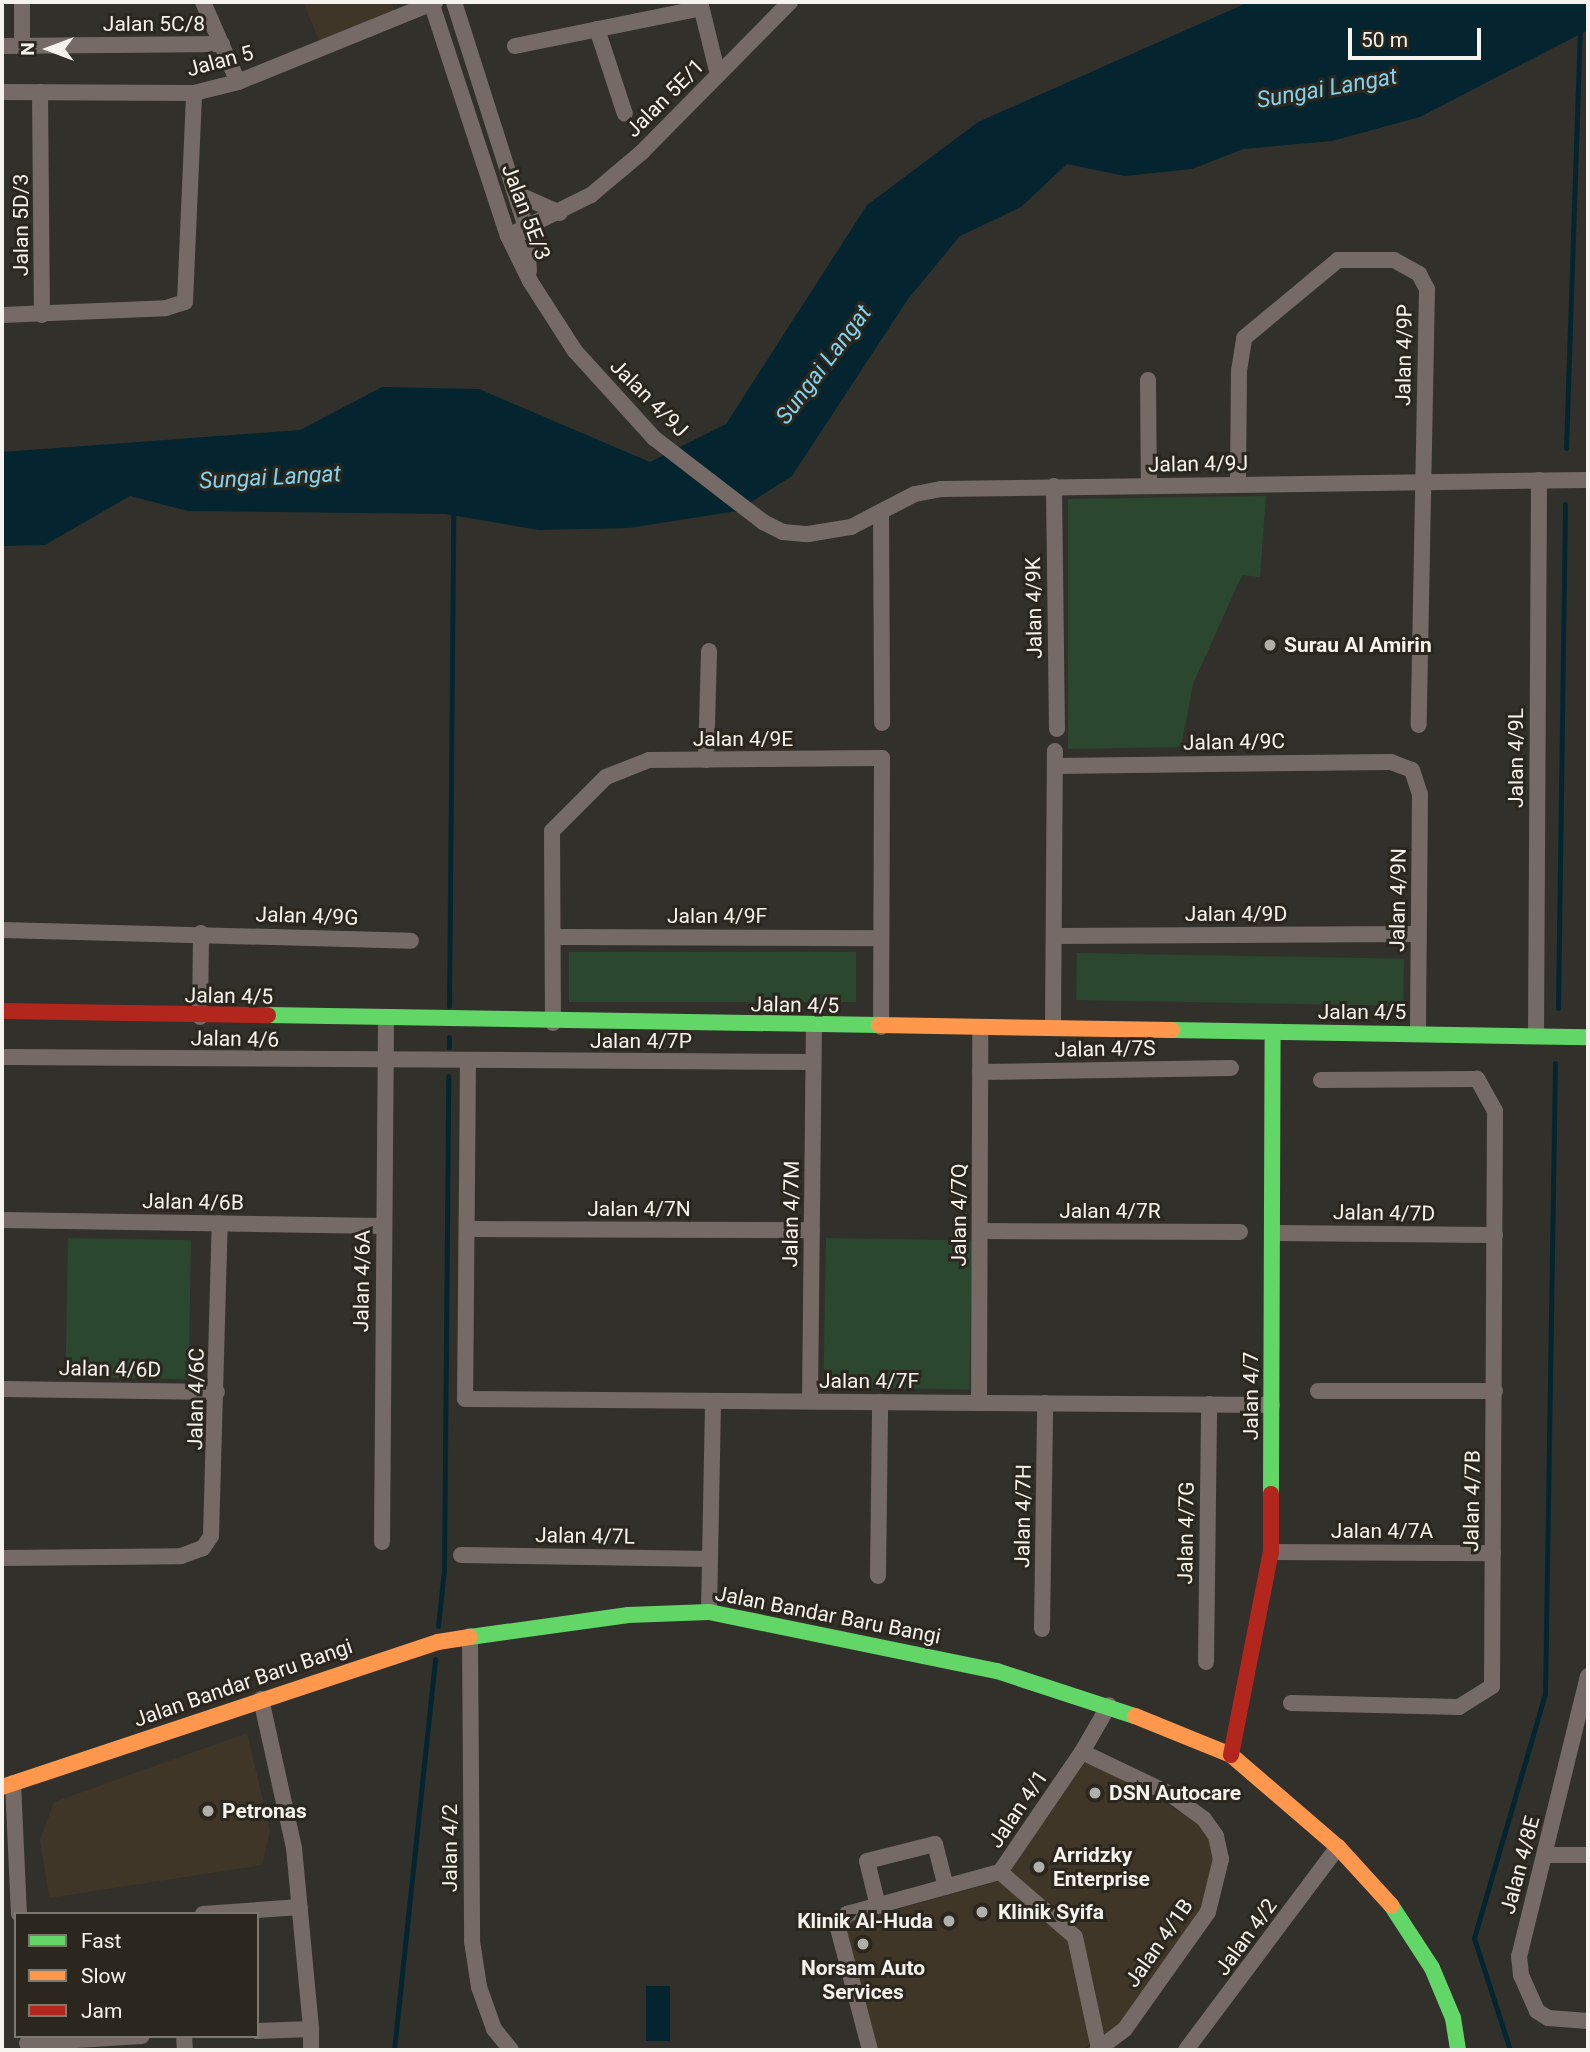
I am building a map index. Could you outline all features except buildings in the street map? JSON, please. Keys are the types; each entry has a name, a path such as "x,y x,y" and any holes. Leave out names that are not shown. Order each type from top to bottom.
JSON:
{"street":[{"path":"22,2 22,46"},
{"path":"203,2 238,82"},
{"name":"Jalan 5E/3","path":"432,2 508,236 530,281"},
{"name":"Jalan 5","path":"2,92 194,93 238,82 402,8 432,2"},
{"name":"Jalan 5E/3","path":"454,2 526,228 530,281"},
{"name":"Jalan 5E/1","path":"508,236 554,216 591,195 642,152 790,2"},
{"path":"515,46 701,5 718,75"},
{"path":"597,29 625,114"},
{"name":"Jalan 5C/8","path":"2,46 222,44"},
{"name":"Jalan 5D/3","path":"40,92 42,315"},
{"path":"2,315 166,307 185,302 189,283 194,93"},
{"path":"515,193 554,216"},
{"name":"Jalan 5E/1","path":"528,254 554,216"},
{"name":"Jalan 4/9P","path":"1238,484 1239,372 1244,338 1338,260 1394,260 1419,274 1427,289 1422,482"},
{"name":"Jalan 4/9J","path":"530,281 575,351 618,403 674,455 763,522 783,532 808,534 851,527 927,490 1539,480"},
{"path":"1148,380 1149,485"},
{"path":"1539,480 1588,480"},
{"name":"Jalan 4/9L","path":"1536,1036 1539,480"},
{"path":"1419,725 1422,482"},
{"name":"Jalan 4/9K","path":"1054,486 1057,729"},
{"path":"881,512 882,723"},
{"path":"706,760 709,650"},
{"name":"Jalan 4/9E","path":"553,1023 552,831 606,777 627,766 649,760 882,758 881,1027"},
{"name":"Jalan 4/9C","path":"1053,1028 1055,759 1391,762 1412,770"},
{"name":"Jalan 4/9N","path":"1412,770 1420,794 1418,1033"},
{"name":"Jalan 4/9G","path":"2,930 411,940"},
{"path":"200,1017 201,933"},
{"name":"Jalan 4/9D","path":"1054,936 1418,934"},
{"name":"Jalan 4/9F","path":"553,937 881,938"},
{"name":"Jalan 4/5","path":"2,1011 386,1021 1588,1037"},
{"name":"Jalan 4/6A","path":"382,1542 386,1021"},
{"name":"Jalan 4/7M","path":"810,1401 814,1026"},
{"name":"Jalan 4/7Q","path":"979,1403 980,1028"},
{"name":"Jalan 4/7","path":"1231,1755 1272,1552 1273,1033"},
{"name":"Jalan 4/6","path":"2,1057 468,1062"},
{"path":"467,1229 468,1062"},
{"name":"Jalan 4/7P","path":"468,1062 813,1062"},
{"name":"Jalan 4/7S","path":"980,1072 1231,1068"},
{"name":"Jalan 4/7B","path":"1291,1703 1459,1707 1492,1686 1495,1111 1477,1079 1321,1080"},
{"name":"Jalan 4/6B","path":"2,1220 384,1226"},
{"name":"Jalan 4/6C","path":"2,1558 181,1556 203,1548 214,1525 220,1223"},
{"name":"Jalan 4/7N","path":"467,1229 812,1230"},
{"name":"Jalan 4/7F","path":"467,1229 465,1399 1272,1405"},
{"name":"Jalan 4/7R","path":"980,1231 1240,1232"},
{"name":"Jalan 4/7D","path":"1273,1233 1495,1235"},
{"name":"Jalan 4/6D","path":"2,1389 217,1392"},
{"path":"1318,1391 1494,1391"},
{"path":"709,1612 713,1401"},
{"path":"878,1576 880,1402"},
{"name":"Jalan 4/7H","path":"1042,1629 1045,1403"},
{"name":"Jalan 4/7G","path":"1206,1662 1209,1404"},
{"name":"Jalan 4/7A","path":"1272,1552 1493,1553"},
{"name":"Jalan 4/7L","path":"461,1555 710,1559"},
{"name":"Jalan Bandar Baru Bangi","path":"7,1785 376,1659 470,1636 628,1615 709,1612 872,1641 997,1671 1108,1704 1231,1755 1338,1847 1375,1883 1426,1957 1453,2018 1458,2050"},
{"name":"Jalan 4/2","path":"470,1636 472,1941 494,2029 511,2050"},
{"name":"Jalan 4/8E","path":"1588,1685 1522,1938 1521,1975 1537,2011 1548,2018 1588,2021"},
{"path":"261,1699 294,1848 311,2050"},
{"name":"Jalan 4/1","path":"870,2050 838,1928 847,1914 1000,1872 1082,1752 1108,1704"},
{"name":"Jalan 4/1B","path":"1082,1752 1170,1794 1204,1819 1216,1836 1221,1859 1208,1912 1125,2029 1098,2050"},
{"path":"7,1785 19,1912"},
{"path":"878,1906 867,1861 935,1844 946,1887"},
{"name":"Jalan 4/2","path":"1186,2050 1338,1847"},
{"path":"1545,1855 1588,1856"},
{"path":"1000,1872 1075,1937 1098,2050"},
{"path":"231,1912 300,1907"},
{"path":"259,2031 311,2029"},
{"path":"27,2043 110,2038"}],"shaded area":[{"path":"303,2 391,2 395,11 320,42"},
{"path":"247,1733 270,1831 262,1865 49,1898 40,1840 54,1802"},
{"path":"1085,1763 1115,1772 1199,1824 1212,1841 1216,1860 1201,1910 1121,2023 1081,2050 877,2050 846,1931 854,1921 1001,1881"}],"green space":[{"path":"1266,496 1260,577 1242,575 1193,684 1181,747 1068,749 1068,499"},
{"path":"569,952 856,952 856,1002 569,1002"},
{"path":"1077,953 1404,959 1403,1006 1076,1000"},
{"path":"68,1238 191,1240 189,1379 66,1377"},
{"path":"826,1238 972,1241 969,1390 823,1387"}],"water":[{"name":"Sungai Langat","path":"1249,2 1588,2 1588,30 1420,117 1332,141 1243,149 1192,169 1125,176 1067,164 1021,207 960,236 908,299 792,476 737,511 629,528 539,530 445,514 188,511 130,496 45,545 2,546 2,452 300,430 382,387 479,389 650,462 726,424 867,205 978,122"},
{"path":"646,1986 670,1986 670,2041 646,2041"}],"waterway":[{"path":"1566,448 1580,28"},
{"path":"1558,1008 1565,504"},
{"path":"449,1006 453,508"},
{"path":"449,1037 449,1047"},
{"path":"1510,2050 1474,1938 1545,1694 1555,1063"},
{"path":"438,1626 444,1570 448,1076"},
{"path":"394,2050 435,1659"}],"traffic: fast":[{"path":"268,1015 879,1025"},
{"path":"1172,1030 1588,1037"},
{"path":"1271,1494 1273,1033"},
{"path":"470,1637 628,1615 709,1612 997,1671 1135,1716"},
{"path":"1391,1905 1432,1968 1453,2018 1458,2050"}],"traffic: slow":[{"path":"879,1025 1172,1030"},
{"path":"2,1787 438,1642 470,1637"},
{"path":"1135,1716 1231,1755 1338,1847 1391,1905"}],"traffic: jam":[{"path":"2,1011 268,1015"},
{"path":"1231,1755 1271,1552 1271,1494"}],"place":[{"name":"Surau Al Amirin","path":"1270,645"},
{"name":"DSN Autocare","path":"1095,1793"},
{"name":"Petronas","path":"208,1811"},
{"name":"Arridzky Enterprise","path":"1039,1867"},
{"name":"Klinik Syifa","path":"982,1912"},
{"name":"Klinik Al-Huda","path":"949,1921"},
{"name":"Norsam Auto Services","path":"863,1944"}]}
